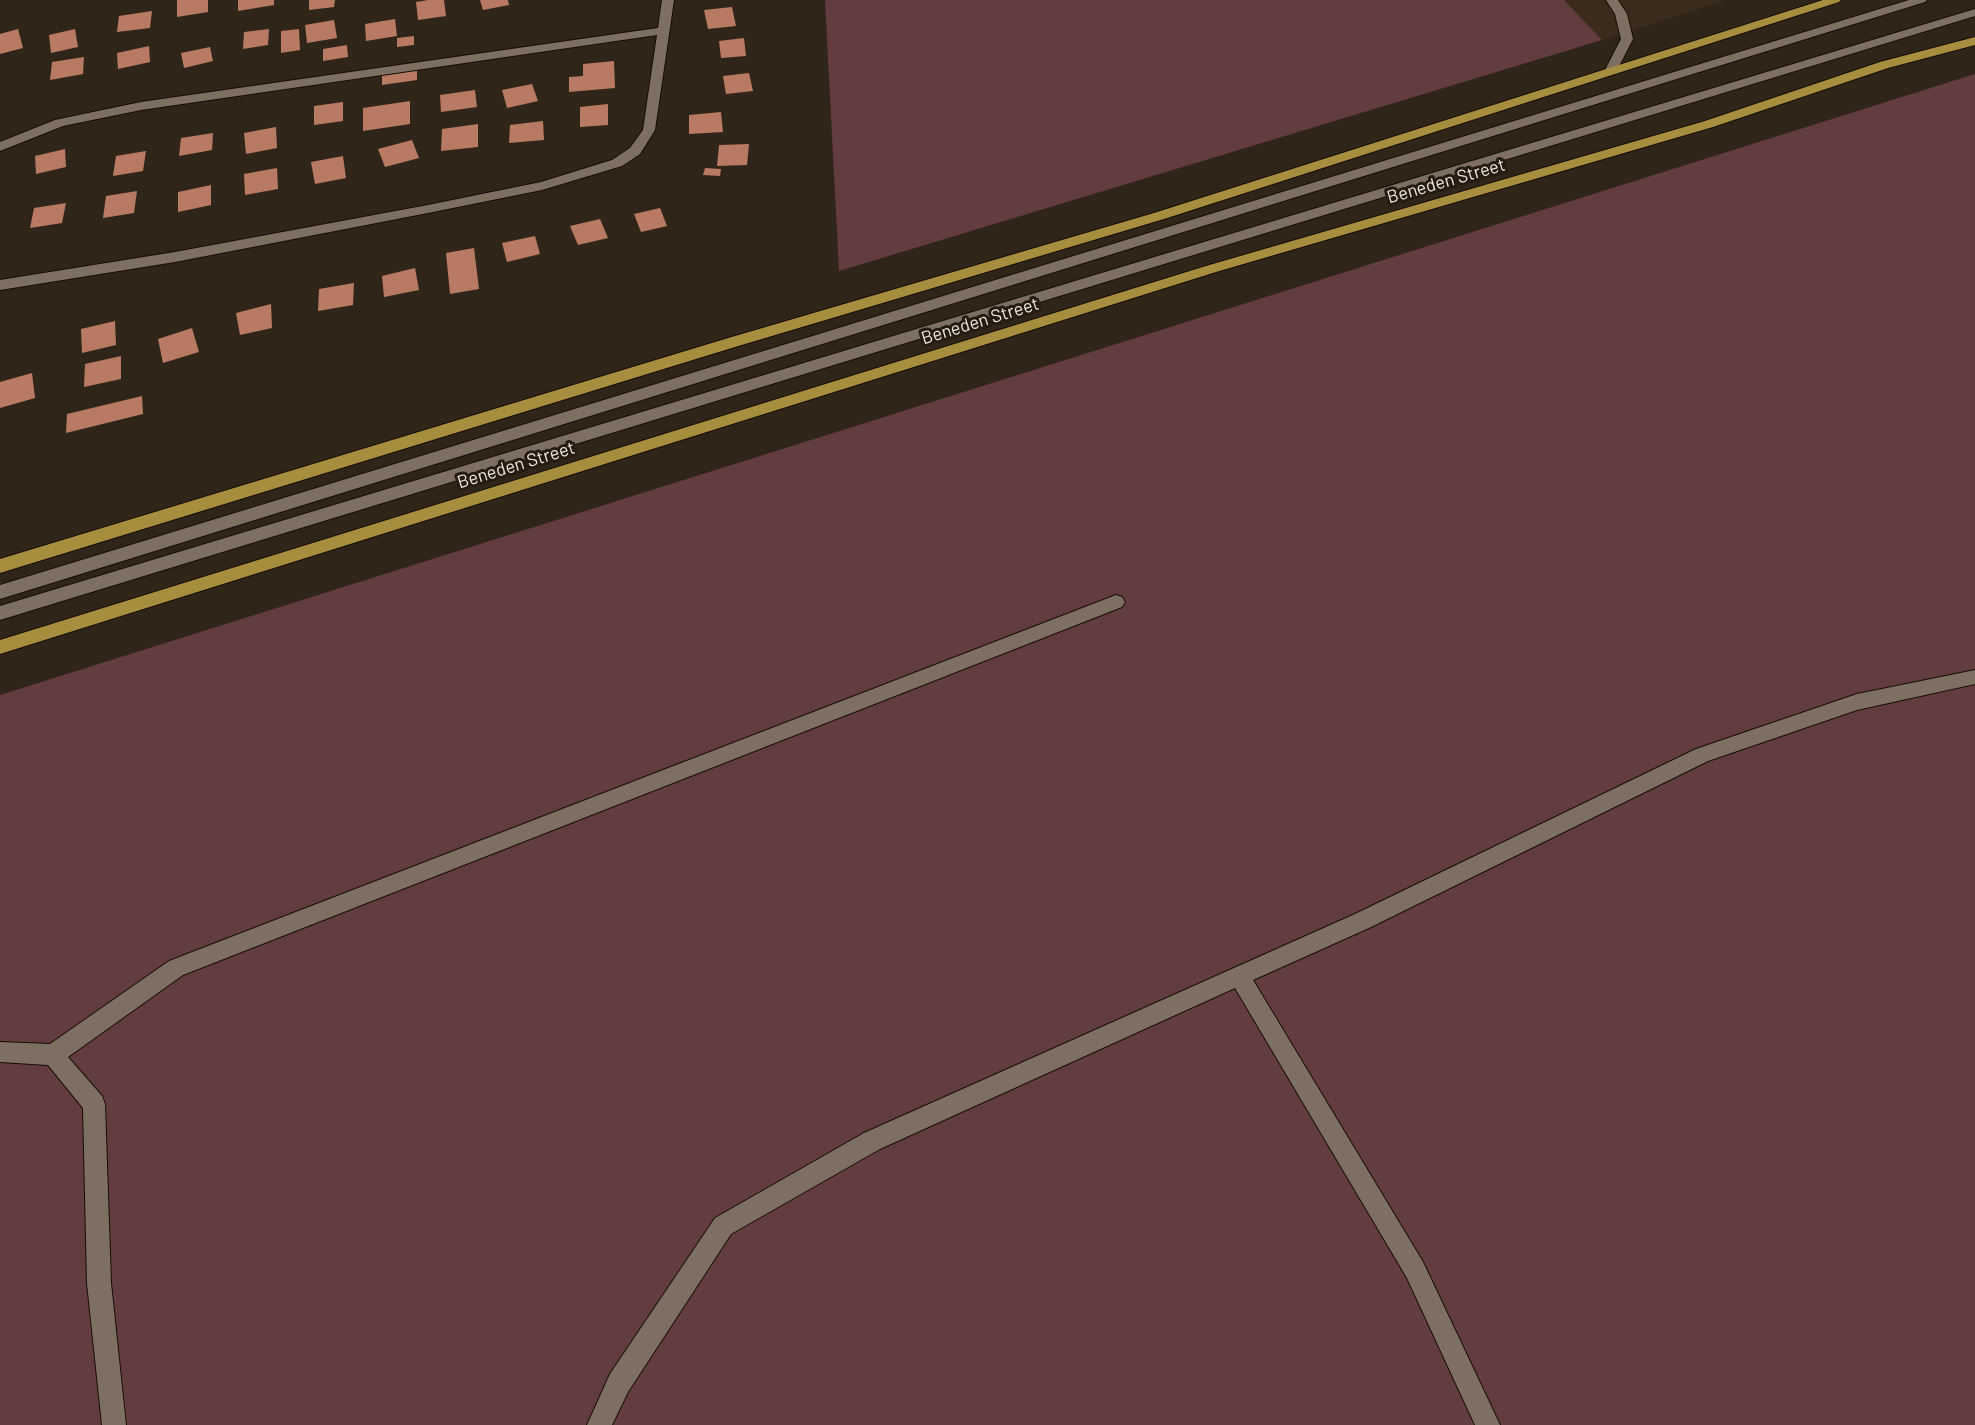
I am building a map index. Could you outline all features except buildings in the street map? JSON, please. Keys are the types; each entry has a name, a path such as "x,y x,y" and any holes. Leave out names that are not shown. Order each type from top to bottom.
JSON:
{"main road":[{"path":"0,566 730,343 1159,216 1835,0"},
{"name":"Beneden Street","path":"0,647 1200,273 1708,124 1884,65 1975,41"}],"street":[{"path":"0,285 209,251 542,186 617,163 635,151 650,130 668,0"},
{"path":"1611,70 1627,39 1621,14 1612,0"},
{"path":"0,592 1921,0"},
{"path":"0,613 1975,12"},
{"path":"0,147 59,123 141,106 663,31"},
{"path":"0,1052 53,1055 176,968 1116,602"},
{"path":"599,1425 619,1383 723,1226 872,1141 1362,921 1702,755 1857,702 1975,677"},
{"path":"1239,976 1415,1269 1488,1425"},
{"path":"53,1055 94,1104 99,1283 114,1425"}],"shaded area":[{"path":"825,0 1564,0 1602,40 839,271"},
{"path":"1564,0 1726,0 1602,40"},
{"path":"1975,74 1975,1425 0,1425 0,695"}]}
